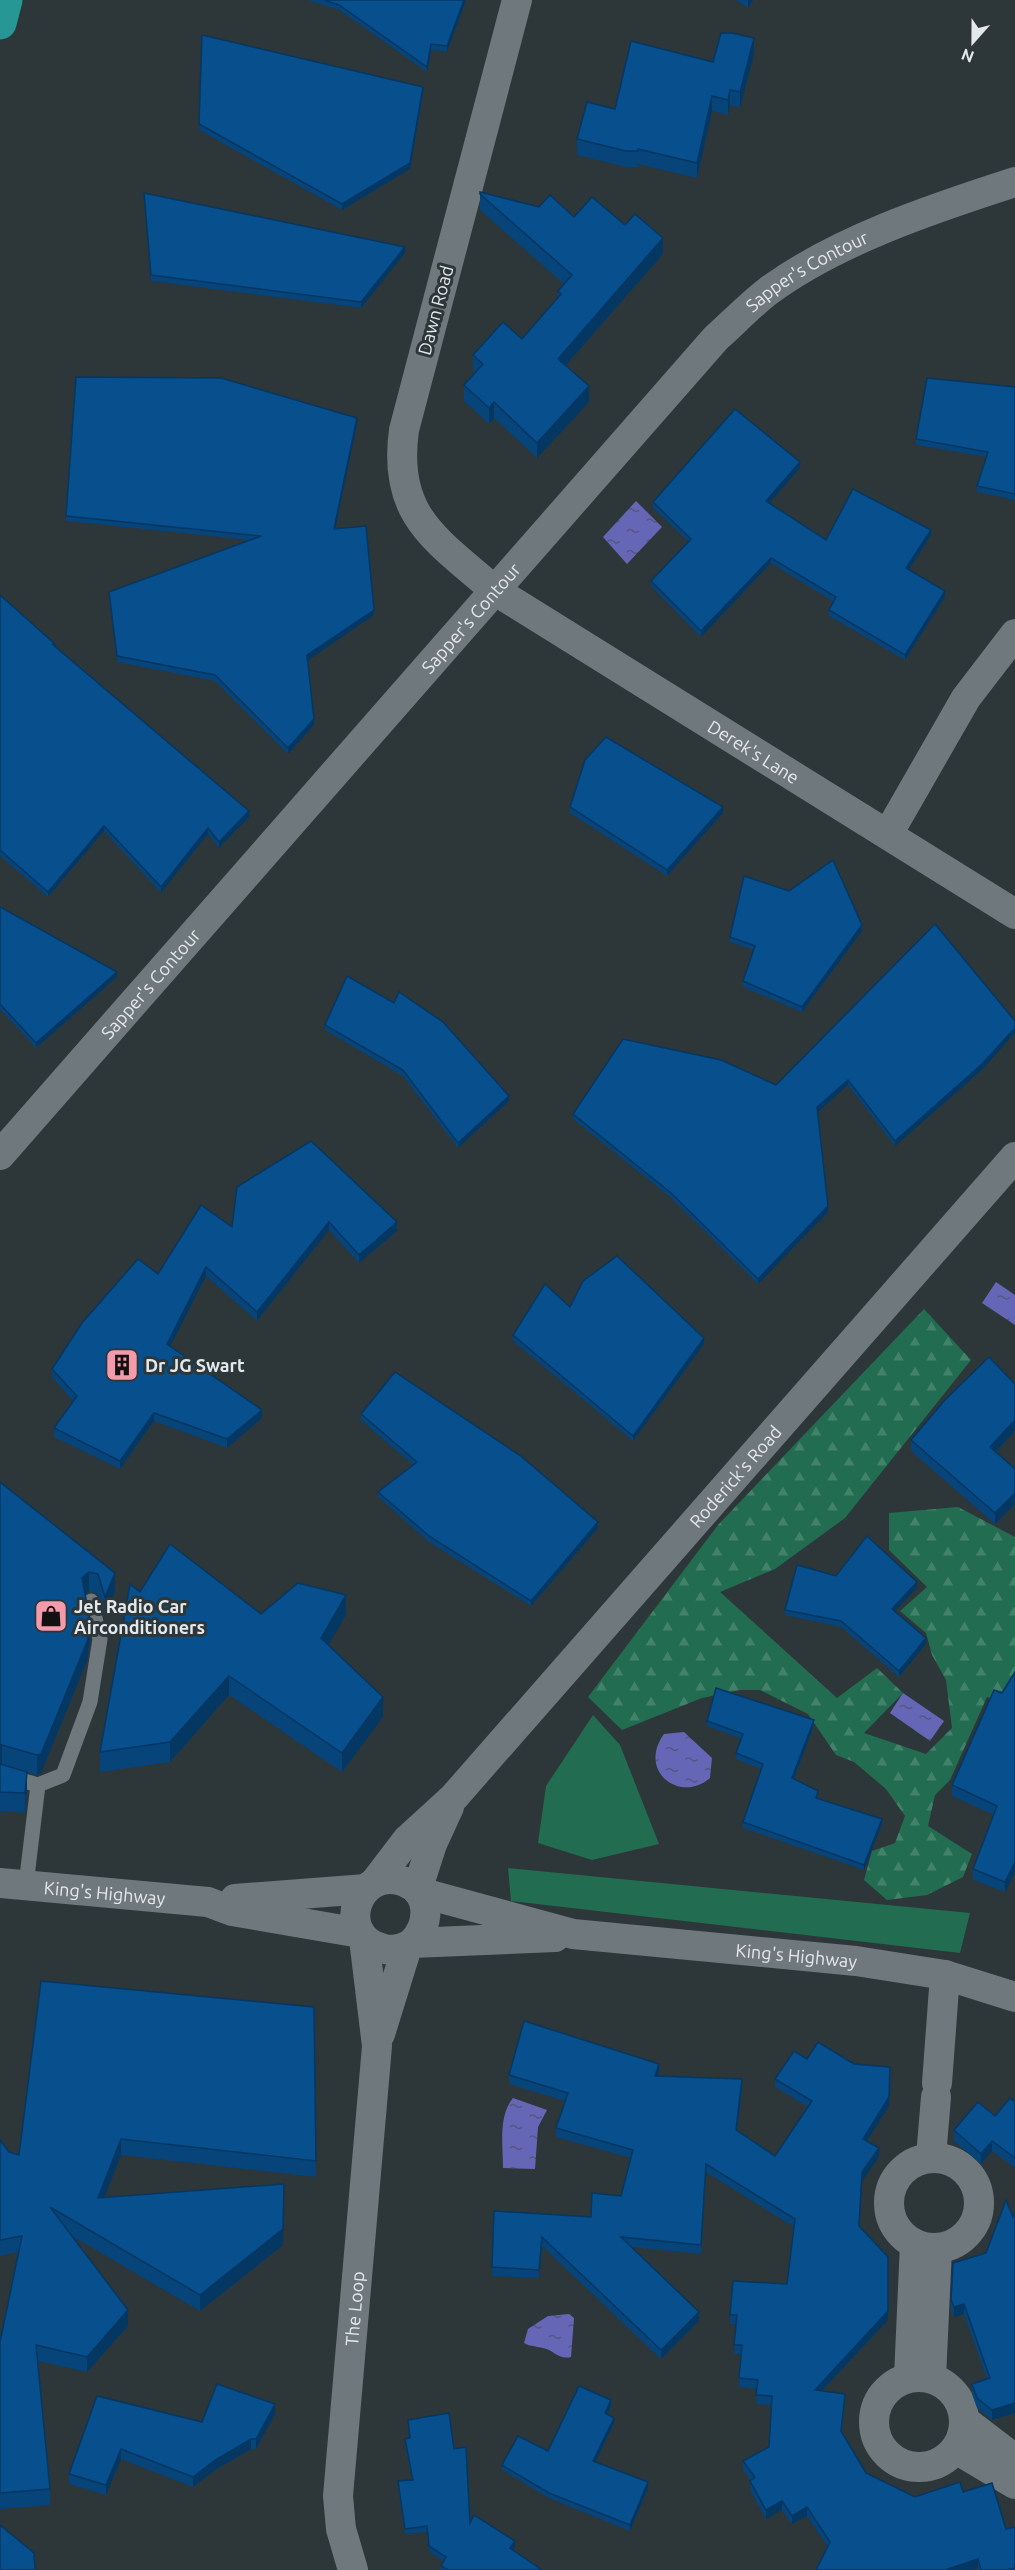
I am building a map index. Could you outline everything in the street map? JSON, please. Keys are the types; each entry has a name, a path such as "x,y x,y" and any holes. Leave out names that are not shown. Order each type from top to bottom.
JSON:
{"highway":[{"path":"0,23 6,0"}],"street":[{"name":"Dawn Road","path":"494,590 423,526 408,500 401,462 410,404 517,0"},
{"name":"Sapper's Contour","path":"0,1155 716,338 766,293 796,272 848,245 960,200 1015,182"},
{"name":"Derek's Lane","path":"494,590 1015,914"},
{"path":"888,834 966,698 1015,634"},
{"name":"Roderick's Road","path":"370,1885 407,1840 454,1797 1015,1157"},
{"name":"Roderick's Road","path":"418,1891 432,1844 454,1797"},
{"path":"391,1879 404,1882 418,1891 427,1914 420,1935 409,1945 385,1950 374,1946 362,1936 355,1914 360,1896 370,1885 391,1879"},
{"name":"King's Highway","path":"13,1884 208,1902 370,1885"},
{"name":"King's Highway","path":"418,1891 573,1934 856,1961 945,1975 1013,1991"},
{"name":"King's Highway","path":"208,1902 232,1911 362,1936"},
{"name":"King's Highway","path":"409,1945 573,1934"},
{"name":"The Loop","path":"362,1936 377,2046"},
{"name":"The Loop","path":"346,2569 341,2529 339,2477 377,2046 409,1945"},
{"path":"931,2157 945,1975"},
{"path":"931,2157 958,2164 969,2174 977,2187 980,2201 978,2215 972,2228 963,2238 951,2246 926,2246 903,2237 890,2215 888,2202 891,2188 906,2167 918,2160 931,2157"},
{"path":"920,2378 926,2246"},
{"path":"920,2378 944,2385 955,2394 962,2407 961,2435 946,2459 933,2466 918,2468 904,2466 880,2448 874,2434 873,2419 876,2405 884,2392 896,2383 920,2378"},
{"path":"961,2435 1015,2459"},
{"path":"961,2435 1015,2484"}],"lane":[{"path":"0,1774 38,1785 63,1775 90,1702 99,1639 91,1601"},
{"path":"13,1884 38,1785"}],"green space":[{"path":"924,1309 971,1360 845,1518 775,1569 720,1592 837,1698 877,1668 903,1693 864,1733 926,1754 952,1728 946,1680 932,1655 926,1633 900,1611 927,1587 889,1550 889,1513 958,1507 1015,1537 1015,1707 987,1697 950,1780 935,1795 928,1826 972,1854 963,1877 927,1895 887,1900 864,1880 872,1851 895,1843 905,1816 886,1789 854,1762 836,1755 808,1714 760,1690 740,1690 702,1698 622,1730 588,1697 718,1525"},
{"path":"593,1715 620,1745 659,1844 592,1860 538,1843 546,1786"},
{"path":"508,1868 970,1913 960,1953 511,1901"}],"water":[{"path":"636,501 662,527 627,564 603,537"},
{"path":"996,1282 1015,1295 1015,1325 982,1303"},
{"path":"903,1693 944,1721 930,1741 890,1713"},
{"path":"684,1732 712,1758 710,1778 698,1785 686,1787 666,1780 659,1771 656,1760 657,1748 664,1734"},
{"path":"513,2098 547,2110 538,2127 535,2169 503,2168 503,2122 508,2105"},
{"path":"569,2314 574,2318 571,2357 559,2356 547,2349 524,2343 528,2329 548,2316"}],"building":[{"path":"324,0 464,0 447,46 431,44 427,67 339,5"},
{"path":"721,33 754,38 740,92 730,90 728,100 712,96 697,163 638,149 638,151 626,151 577,139 587,102 615,109 631,41 713,62"},
{"path":"202,35 423,87 410,163 342,204 199,124"},
{"path":"480,192 539,207 550,195 574,217 592,197 625,225 635,214 663,238 558,359 589,386 537,443 494,402 489,408 464,385 483,364 473,355 503,322 522,339 561,294 558,291 572,275"},
{"path":"144,193 405,247 361,302 151,275"},
{"path":"76,377 221,378 357,418 334,529 366,526 374,610 307,655 314,719 288,748 215,675 117,656 109,592 261,536 66,516"},
{"path":"927,378 1015,387 1015,494 977,486 988,452 916,439"},
{"path":"735,409 800,462 766,501 826,540 853,489 931,530 906,568 945,591 905,655 829,610 836,597 771,558 701,631 651,581 691,539 653,502"},
{"path":"0,595 56,645 52,644 249,811 219,842 208,828 161,887 104,826 48,892 0,850"},
{"path":"606,737 723,807 667,870 570,807 585,760"},
{"path":"833,860 862,925 802,1007 743,981 755,946 730,937 744,876 789,891"},
{"path":"0,907 117,972 36,1043 0,1004"},
{"path":"935,924 1015,1021 1015,1028 982,1064 895,1141 848,1080 817,1107 828,1206 758,1279 670,1192 573,1114 623,1039 721,1060 776,1085"},
{"path":"347,976 394,1003 399,992 443,1022 509,1096 458,1143 403,1070 325,1025"},
{"path":"311,1141 397,1222 359,1255 329,1222 257,1312 206,1267 167,1344 262,1410 227,1439 154,1413 120,1461 54,1428 77,1396 52,1369 82,1323 138,1259 158,1274 201,1205 232,1227 237,1187"},
{"path":"617,1256 704,1338 633,1436 513,1335 545,1284 570,1307 583,1281"},
{"path":"989,1357 1015,1384 1015,1420 990,1447 1015,1469 1015,1493 995,1513 911,1440 944,1401"},
{"path":"395,1372 522,1457 598,1522 531,1601 429,1536 378,1492 417,1462 361,1414"},
{"name":"Jet Radio Car Airconditioners","path":"0,1482 115,1573 105,1597 98,1574 89,1572 82,1578 90,1620 87,1642 41,1754 37,1755 0,1745"},
{"path":"867,1536 917,1582 892,1609 926,1638 899,1671 841,1621 785,1610 797,1565 836,1576"},
{"path":"170,1544 261,1614 298,1583 346,1595 321,1638 383,1697 342,1753 229,1676 170,1742 100,1752 130,1584 140,1592"},
{"path":"1015,1672 1015,1862 1005,1882 973,1869 997,1806 952,1785 994,1690 1002,1693"},
{"path":"716,1688 814,1720 792,1778 818,1791 816,1798 882,1819 864,1865 743,1822 763,1764 736,1753 743,1734 707,1721"},
{"path":"0,1764 27,1772 25,1793 0,1792"},
{"path":"41,1981 314,2007 316,2161 121,2139 98,2198 284,2184 283,2229 200,2295 50,2207 128,2310 87,2357 36,2345 50,2489 0,2493 0,2342 22,2236 0,2240 0,2140 9,2152 19,2155"},
{"path":"524,2021 659,2064 655,2076 742,2079 736,2130 775,2156 812,2101 775,2079 794,2051 807,2059 818,2042 854,2064 890,2067 889,2097 863,2139 879,2148 862,2172 859,2226 888,2257 888,2311 815,2390 845,2394 841,2431 866,2473 915,2497 960,2482 963,2492 992,2483 1006,2529 1015,2527 1015,2568 981,2570 978,2559 945,2570 816,2570 830,2542 807,2507 792,2516 782,2501 766,2510 750,2481 755,2477 743,2461 769,2447 772,2396 756,2395 758,2380 739,2378 742,2345 734,2345 737,2315 730,2315 733,2281 787,2284 795,2219 706,2164 701,2245 621,2237 699,2312 661,2350 542,2237 539,2270 492,2267 494,2211 591,2217 592,2193 621,2196 633,2150 556,2128 568,2093 509,2075"},
{"path":"1010,2098 1015,2102 1015,2158 992,2141 981,2154 954,2130 978,2102 995,2116"},
{"path":"1006,2200 1013,2217 1015,2212 1015,2403 992,2410 977,2398 972,2384 990,2378 964,2304 954,2307 951,2300 953,2263 986,2253"},
{"path":"217,2384 275,2404 256,2439 251,2439 215,2460 193,2477 121,2449 106,2485 69,2474 97,2396 202,2422"},
{"path":"579,2386 611,2400 605,2413 614,2418 593,2461 648,2482 630,2525 549,2493 502,2465 518,2436 548,2451"},
{"path":"449,2413 454,2449 466,2447 470,2523 474,2515 515,2541 510,2548 542,2570 448,2570 441,2566 446,2557 429,2546 427,2526 405,2529 398,2481 413,2480 405,2439 410,2438 408,2420"},
{"path":"0,2525 34,2553 35,2570 0,2570"}],"place":[{"name":"Dr JG Swart","path":"122,1365"},
{"name":"Jet Radio Car Airconditioners","path":"51,1616"}]}
